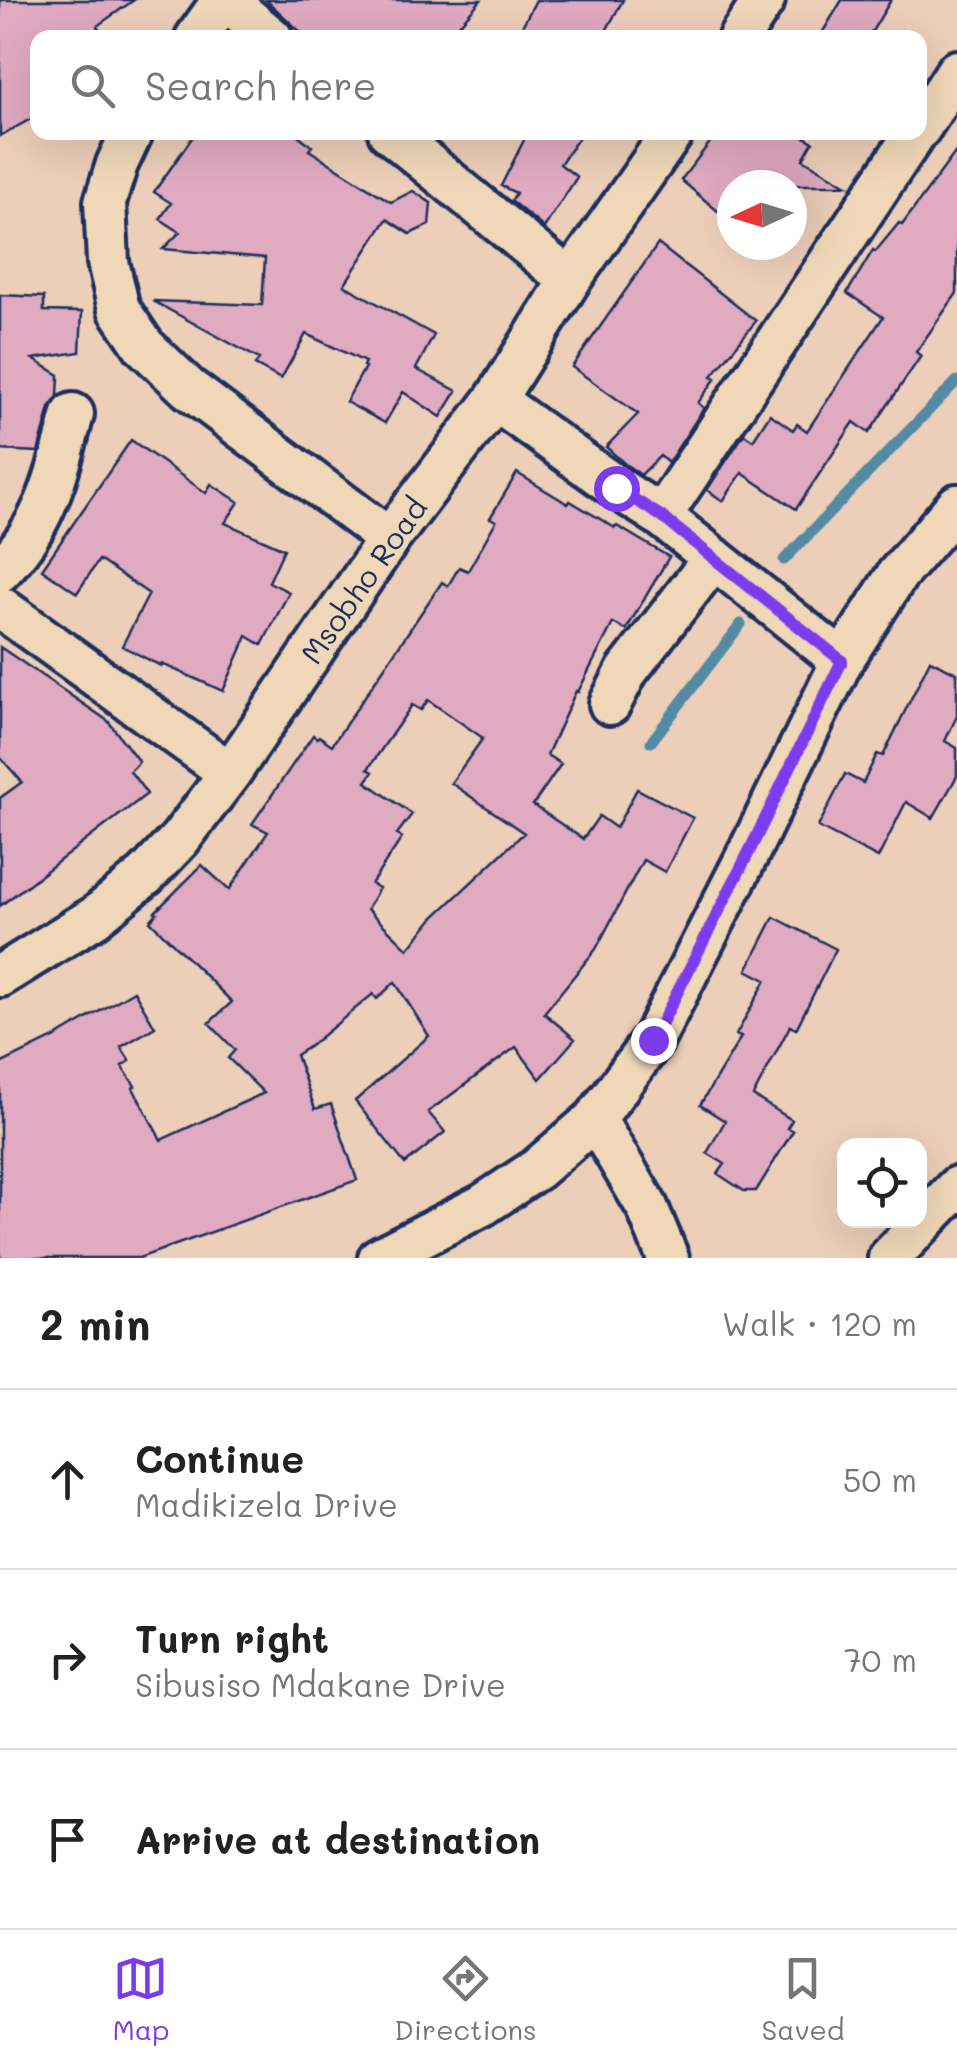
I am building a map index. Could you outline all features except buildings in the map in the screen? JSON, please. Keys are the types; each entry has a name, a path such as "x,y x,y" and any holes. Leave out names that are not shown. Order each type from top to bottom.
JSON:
{"street":[{"path":"202,30 224,0 262,30"},
{"path":"744,30 764,0"},
{"path":"927,116 957,71"},
{"path":"128,140 105,202 108,262 119,309 144,346 188,388 389,539"},
{"path":"399,140 570,280"},
{"name":"Msobho Road","path":"0,976 95,917 146,875 180,839 230,773 389,539 494,400 570,280 667,140"},
{"path":"661,516 911,140"},
{"path":"494,400 661,516 842,661"},
{"path":"0,571 36,526 53,489 73,414"},
{"path":"379,1258 483,1205 537,1170 595,1120 653,1040 842,661 897,574 957,504"},
{"path":"610,704 626,672 714,558"},
{"path":"0,607 230,773"},
{"path":"595,1120 647,1206 668,1258"},
{"path":"889,1258 957,1187"}],"waterway":[{"path":"784,560 957,381"},
{"path":"651,742 741,624"}],"route":[{"path":"616,488 661,516 842,661 653,1040"}]}
